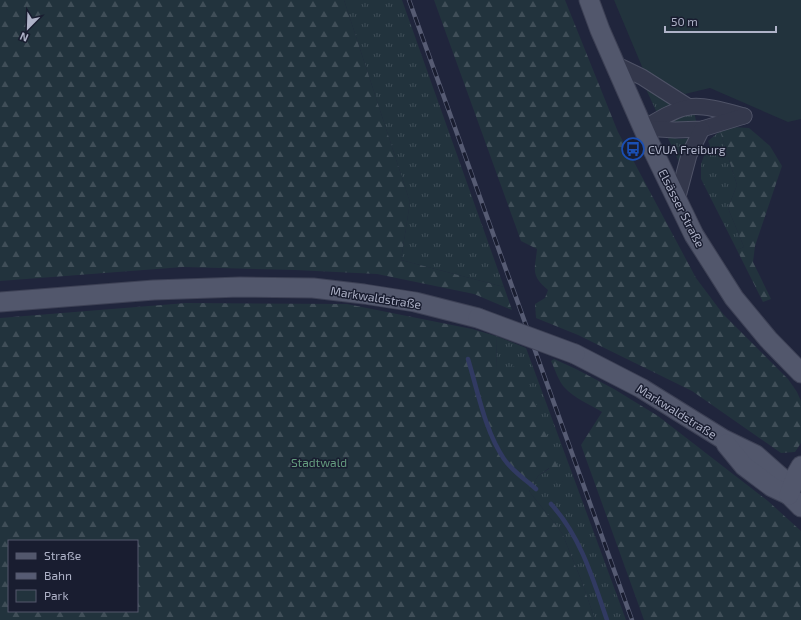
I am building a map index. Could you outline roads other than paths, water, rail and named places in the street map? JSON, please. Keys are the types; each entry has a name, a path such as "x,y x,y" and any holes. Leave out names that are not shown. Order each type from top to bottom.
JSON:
{"main road":[{"name":"Elsässer Straße","path":"589,0 615,64 694,235 730,293 768,339 801,372"},
{"name":"Markwaldstraße","path":"0,302 154,290 240,287 313,288 416,302 478,318 575,354 640,388 723,439 756,455 782,478 797,498"},
{"path":"797,498 797,473 801,466"}],"street":[{"path":"615,64 642,78 689,107"},
{"path":"689,107 724,110 744,116 702,129 675,130 644,128 671,113 689,107"},
{"path":"678,200 689,155 702,129"}],"waterway":[{"path":"468,359 487,424 497,448 511,467 536,489"},
{"path":"551,504 570,530 578,544 591,574 607,620"}],"railway":[{"path":"409,0 632,620"}],"place":[{"name":"CVUA Freiburg","path":"633,149"}],"park label":[{"name":"Stadtwald","path":"319,462"}]}
